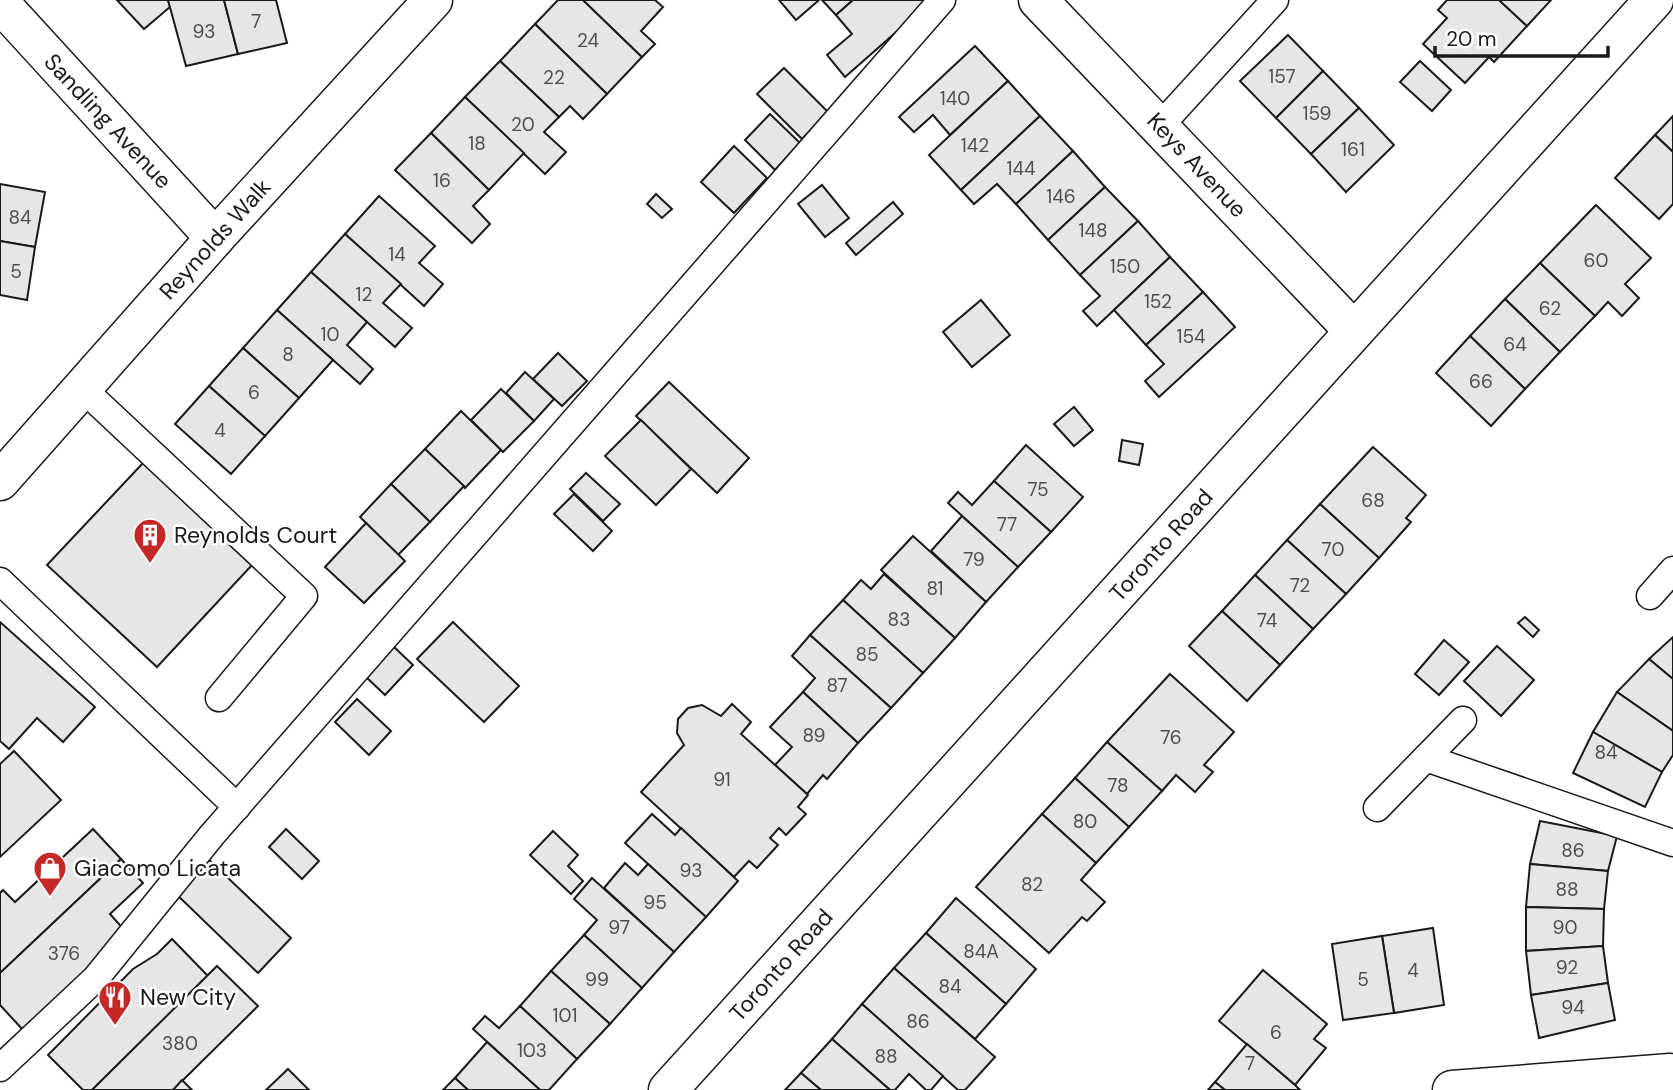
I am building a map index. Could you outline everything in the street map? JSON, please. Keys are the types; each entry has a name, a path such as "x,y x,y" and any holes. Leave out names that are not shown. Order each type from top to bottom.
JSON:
{"street":[{"name":"Reynolds Walk","path":"0,481 215,238 433,0"},
{"name":"Keys Avenue","path":"1038,0 1354,331"},
{"name":"Toronto Road","path":"668,1090 1654,0"},
{"name":"Sandling Avenue","path":"0,3 215,238"},
{"path":"1452,1090 1671,1067"}],"lane":[{"path":"0,1068 96,978 127,943 144,917 237,807 942,0"},
{"path":"1160,126 1275,0"},
{"path":"82,388 304,596 219,698"},
{"path":"1650,596 1673,570"},
{"path":"0,581 237,807"},
{"path":"1377,808 1463,720"},
{"path":"1426,758 1673,843"}],"building":[{"path":"117,0 168,0 170,7 144,29"},
{"path":"168,0 224,0 238,54 186,66"},
{"path":"224,0 276,0 287,43 238,54"},
{"path":"558,0 583,0 642,57 607,94 535,24"},
{"path":"583,0 655,0 663,7 641,31 655,44 642,57"},
{"path":"779,0 819,0 796,20"},
{"path":"822,0 853,0 836,15"},
{"path":"853,0 925,0 928,4 845,77 827,55 852,34 836,15"},
{"path":"1447,0 1499,0 1527,26 1494,62 1489,57 1465,83 1423,44 1447,18 1438,10"},
{"path":"1499,0 1551,0 1527,26"},
{"path":"535,24 607,94 583,119 570,106 559,117 500,61"},
{"path":"1288,35 1323,71 1276,118 1240,81"},
{"path":"975,46 1008,81 950,135 933,115 914,132 899,117"},
{"path":"500,61 559,117 544,132 566,152 545,174 465,97"},
{"path":"1420,61 1451,90 1432,111 1400,82"},
{"path":"784,68 828,112 802,139 757,94"},
{"path":"1323,71 1359,108 1311,154 1276,118"},
{"path":"1008,81 1040,116 961,190 929,155"},
{"path":"465,97 524,153 489,190 431,133"},
{"path":"1359,108 1394,145 1346,192 1311,154"},
{"path":"770,114 800,143 775,170 745,140"},
{"path":"1040,116 1073,151 1016,204 997,184 974,204 961,190"},
{"path":"1673,116 1673,152 1655,135"},
{"path":"431,133 489,190 473,206 490,224 472,243 395,170"},
{"path":"1655,135 1673,152 1673,204 1659,219 1615,178"},
{"path":"734,146 767,178 734,213 701,182"},
{"path":"1073,151 1105,187 1048,240 1016,204"},
{"path":"0,184 45,192 35,247 0,241"},
{"path":"822,185 849,218 825,237 798,204"},
{"path":"1105,187 1138,221 1080,275 1048,240"},
{"path":"656,194 672,209 662,218 647,204"},
{"path":"379,196 435,246 419,263 443,284 424,306 345,234"},
{"path":"893,202 903,214 856,255 846,243"},
{"path":"1596,205 1651,258 1625,284 1639,298 1622,316 1608,302 1595,316 1540,263"},
{"path":"1138,221 1170,257 1097,326 1083,311 1100,296 1080,275"},
{"path":"345,234 401,284 383,303 412,328 395,347 311,272"},
{"path":"0,241 35,247 27,300 0,295"},
{"path":"1170,257 1203,292 1146,345 1114,310"},
{"path":"1540,263 1595,316 1560,352 1505,299"},
{"path":"311,272 367,322 347,345 373,369 360,384 277,310"},
{"path":"1203,292 1235,327 1159,397 1145,381 1164,364 1146,345"},
{"path":"1505,299 1560,352 1525,389 1470,336"},
{"path":"981,300 1010,335 972,367 943,332"},
{"path":"277,310 333,360 299,398 243,348"},
{"path":"1470,336 1525,389 1491,426 1436,373"},
{"path":"243,348 299,398 265,436 209,386"},
{"path":"558,353 587,381 562,406 533,379"},
{"path":"525,372 554,399 534,421 506,393"},
{"path":"669,382 749,458 717,493 636,416"},
{"path":"209,386 265,436 231,474 175,424"},
{"path":"501,389 534,421 503,452 471,420"},
{"path":"1074,407 1093,430 1074,446 1054,424"},
{"path":"461,411 501,450 465,488 425,449"},
{"path":"641,420 691,469 656,505 605,456"},
{"path":"1122,440 1143,444 1139,465 1119,461"},
{"path":"1026,445 1083,497 1051,532 994,481"},
{"path":"1373,447 1426,495 1406,518 1411,522 1379,558 1320,504"},
{"path":"425,449 464,486 430,522 391,484"},
{"name":"Reynolds Court","path":"143,463 252,565 157,667 47,565"},
{"path":"586,473 620,504 603,521 570,489"},
{"path":"994,481 1051,532 1018,567 948,503 958,492 972,505"},
{"path":"391,484 430,522 398,555 360,517"},
{"path":"574,494 612,531 593,551 554,514"},
{"path":"1320,504 1379,558 1346,594 1287,540"},
{"path":"962,516 1018,567 986,602 931,551"},
{"path":"366,523 405,561 364,603 325,567"},
{"path":"913,536 986,602 955,638 881,570"},
{"path":"1287,540 1346,594 1313,629 1255,575"},
{"path":"884,574 955,638 923,673 843,600 861,580 871,589"},
{"path":"1255,575 1313,629 1280,665 1222,611"},
{"path":"843,600 923,673 891,708 810,635"},
{"path":"1222,611 1280,665 1247,701 1189,646"},
{"path":"1525,617 1539,630 1533,637 1518,623"},
{"path":"0,622 95,707 63,742 37,718 9,749 0,741"},
{"path":"453,622 519,686 484,722 417,659"},
{"path":"810,635 891,708 858,743 803,692 815,678 792,656"},
{"path":"1673,637 1673,679 1649,659"},
{"path":"1444,640 1469,662 1439,695 1415,674"},
{"path":"393,646 413,665 385,695 365,676"},
{"path":"1497,646 1534,680 1501,716 1464,681"},
{"path":"1649,659 1673,679 1673,731 1617,692"},
{"path":"1170,674 1234,732 1204,765 1213,772 1195,792 1176,775 1162,791 1107,742"},
{"path":"803,692 858,743 827,779 823,775 807,794 775,765 792,747 770,727"},
{"path":"1617,692 1673,731 1673,755 1662,772 1593,732"},
{"path":"357,699 391,731 369,755 335,722"},
{"path":"732,704 751,722 741,734 808,795 798,807 806,814 786,835 779,828 770,838 778,845 757,868 749,861 734,877 641,792 684,745 677,733 678,719 688,708 702,705 721,716"},
{"path":"1593,732 1662,772 1645,807 1573,773"},
{"path":"1107,742 1162,791 1129,827 1075,778"},
{"path":"14,751 61,800 0,857 0,764"},
{"path":"1075,778 1129,827 1096,863 1042,814"},
{"path":"652,814 675,835 681,828 738,881 706,917 625,843"},
{"path":"1042,814 1096,863 1081,880 1105,902 1087,921 1082,917 1049,953 976,887"},
{"path":"1540,821 1617,836 1608,871 1530,864"},
{"name":"Giacomo Licata","path":"93,829 121,859 0,973 0,893 3,890 15,902"},
{"path":"286,829 319,861 302,879 269,847"},
{"path":"553,831 578,855 568,866 583,881 571,894 530,855"},
{"path":"205,856 291,938 258,973 172,890"},
{"path":"121,859 143,883 110,914 127,933 23,1030 0,1005 0,973"},
{"path":"625,863 638,875 648,864 706,917 674,952 604,888"},
{"path":"1530,864 1608,871 1604,909 1526,907"},
{"path":"592,878 674,952 642,988 584,935 597,920 574,899"},
{"path":"956,898 1036,969 1006,1004 926,933"},
{"path":"1526,907 1604,909 1603,946 1526,951"},
{"path":"1433,928 1444,1005 1394,1013 1382,936"},
{"path":"926,933 1006,1004 975,1039 894,968"},
{"path":"584,935 642,988 610,1024 551,971"},
{"path":"1382,936 1394,1013 1343,1020 1332,944"},
{"name":"New City","path":"172,939 208,976 92,1090 83,1090 48,1055 133,969 157,954"},
{"path":"1603,946 1608,983 1531,995 1526,951"},
{"path":"217,966 258,1006 173,1090 92,1090"},
{"path":"894,968 995,1057 965,1090 958,1090 862,1004"},
{"path":"1263,970 1327,1024 1314,1039 1326,1048 1295,1085 1219,1021"},
{"path":"551,971 610,1024 577,1059 520,1006"},
{"path":"1608,983 1615,1020 1539,1038 1531,995"},
{"path":"862,1004 943,1076 931,1090 926,1090 909,1074 895,1090 890,1090 832,1039"},
{"path":"520,1006 577,1059 549,1090 540,1090 473,1029 485,1016 499,1028"},
{"path":"832,1039 890,1090 821,1090 801,1073"},
{"path":"487,1042 540,1090 468,1090 455,1078"},
{"path":"1247,1044 1300,1090 1225,1090 1215,1082"},
{"path":"288,1069 309,1090 266,1090"},
{"path":"801,1073 821,1090 785,1090"},
{"path":"455,1078 468,1090 443,1090"},
{"path":"182,1080 192,1090 173,1090"},
{"path":"1215,1082 1225,1090 1208,1090"}],"place":[{"name":"Reynolds Court","path":"150,565"},
{"name":"Giacomo Licata","path":"50,898"},
{"name":"New City","path":"115,1027"}]}
